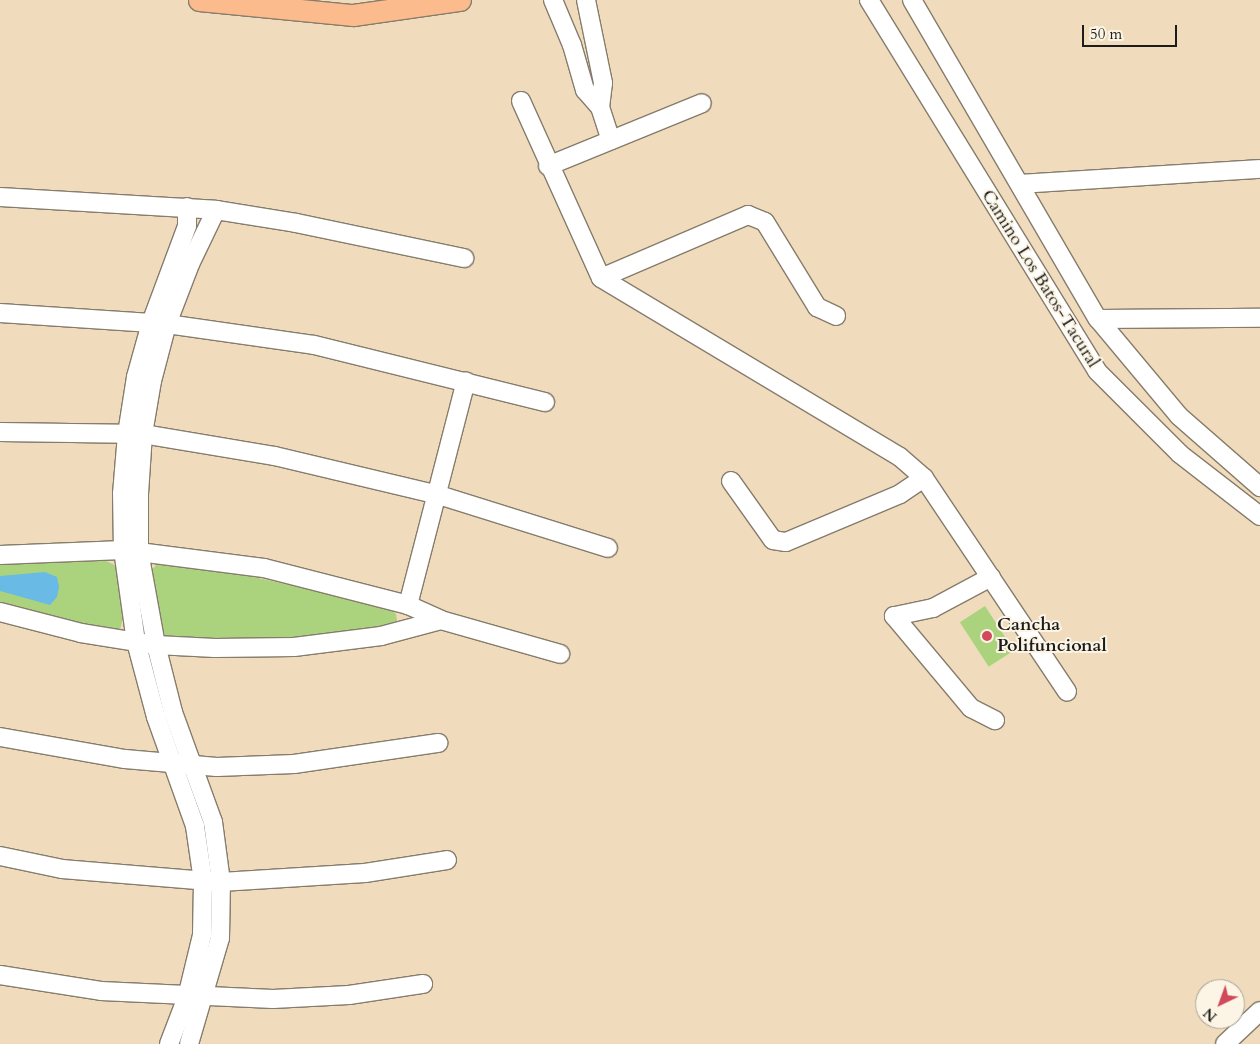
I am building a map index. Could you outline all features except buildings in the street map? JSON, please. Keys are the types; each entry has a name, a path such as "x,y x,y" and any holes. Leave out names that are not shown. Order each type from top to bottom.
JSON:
{"main road":[{"path":"199,0 353,15 460,0"}],"street":[{"path":"554,0 585,90 600,107 611,140"},
{"path":"586,0 602,83 600,107"},
{"name":"Camino Los Batos-Tacural","path":"869,0 1097,371 1180,454 1260,516"},
{"name":"Camino Los Batos-Tacural","path":"912,0 1098,319 1179,416 1260,487"},
{"path":"563,24 589,17"},
{"path":"520,101 548,166 601,278 900,457 924,478 1067,692"},
{"path":"548,166 702,103"},
{"path":"1020,184 1260,168"},
{"path":"0,197 216,210 350,233 464,258"},
{"path":"169,1044 187,996 202,935 203,881 195,826 156,717 136,642 131,551 135,434 159,323 187,226 188,207"},
{"path":"159,323 216,210"},
{"path":"601,278 748,215 765,222 817,307 836,316"},
{"path":"0,313 159,323 314,345 545,402"},
{"path":"1098,319 1260,318"},
{"path":"408,605 439,495 466,381"},
{"path":"0,432 135,434 275,456 439,495 608,548"},
{"path":"731,481 773,540 786,542 900,494 924,478"},
{"path":"131,551 173,712 213,822 221,882 220,938 205,996 189,1044"},
{"path":"0,555 131,551 264,568 408,605 441,620 560,654"},
{"path":"991,577 933,608 894,616 971,708 995,720"},
{"path":"0,612 81,633 156,645 294,647 380,636 441,620"},
{"path":"0,737 51,748 217,767 294,764 438,743"},
{"path":"0,856 62,869 221,882 365,873 447,860"},
{"path":"0,975 101,991 273,999 349,995 423,984"},
{"path":"1225,1044 1260,1011"}],"green space":[{"path":"102,559 119,567 123,618 120,630 111,633 0,604 0,563"},
{"path":"157,564 249,576 388,607 396,614 397,620 395,625 329,637 247,641 161,638 150,572"},
{"name":"Cancha Polifuncional","path":"985,606 1014,650 989,667 960,622"}],"water":[{"path":"45,572 57,577 59,587 57,597 50,605 0,591 0,576"}],"place":[{"name":"Cancha Polifuncional","path":"987,636"}]}
